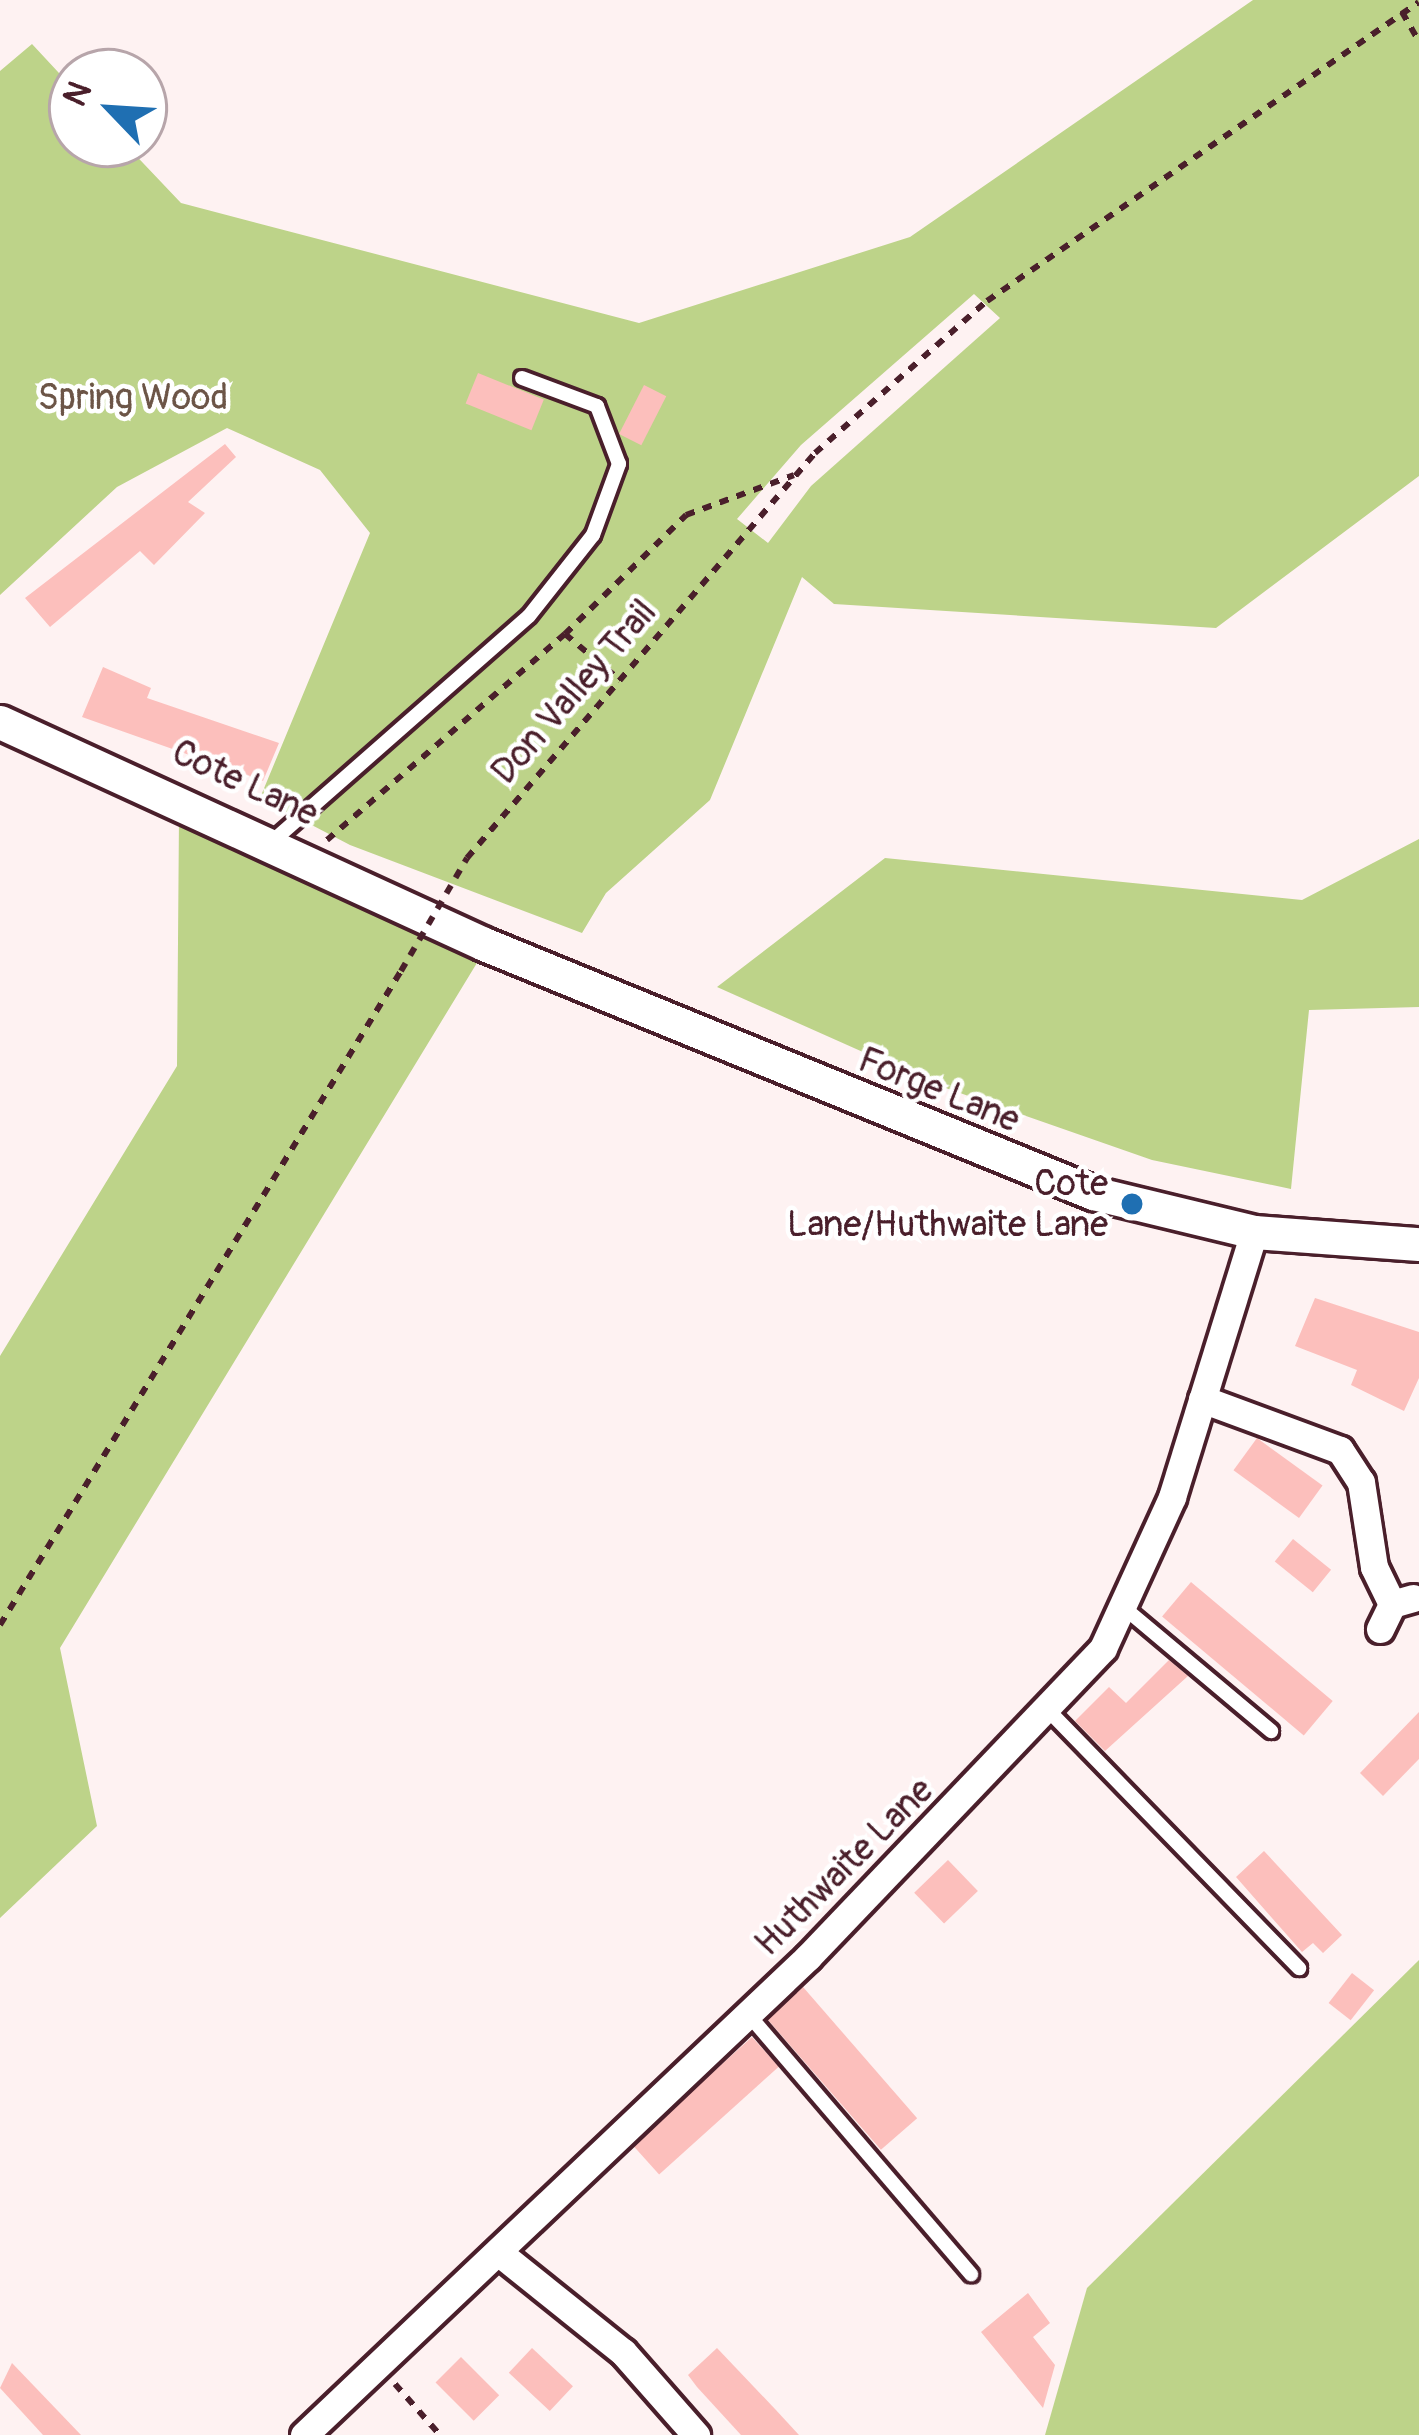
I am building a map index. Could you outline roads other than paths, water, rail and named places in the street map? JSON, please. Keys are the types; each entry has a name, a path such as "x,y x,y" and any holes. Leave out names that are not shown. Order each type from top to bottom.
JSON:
{"street":[{"name":"Cote Lane","path":"0,722 310,855 452,930"},
{"name":"Forge Lane","path":"452,930 1093,1193 1254,1232 1419,1244"},
{"name":"Huthwaite Lane","path":"304,2435 748,2014 1048,1711 1128,1611 1254,1232"},
{"path":"1202,1399 1340,1450 1361,1482 1374,1567 1395,1610"},
{"path":"498,2252 623,2352 696,2435"}],"lane":[{"path":"274,840 530,616 593,535 619,464 598,406 522,378"},
{"path":"1128,1611 1271,1731"},
{"path":"1048,1711 1299,1968"},
{"path":"748,2014 971,2274"}],"place":[{"name":"Cote Lane/Huthwaite Lane","path":"1132,1204"}],"park label":[{"name":"Spring Wood","path":"133,398"}]}
